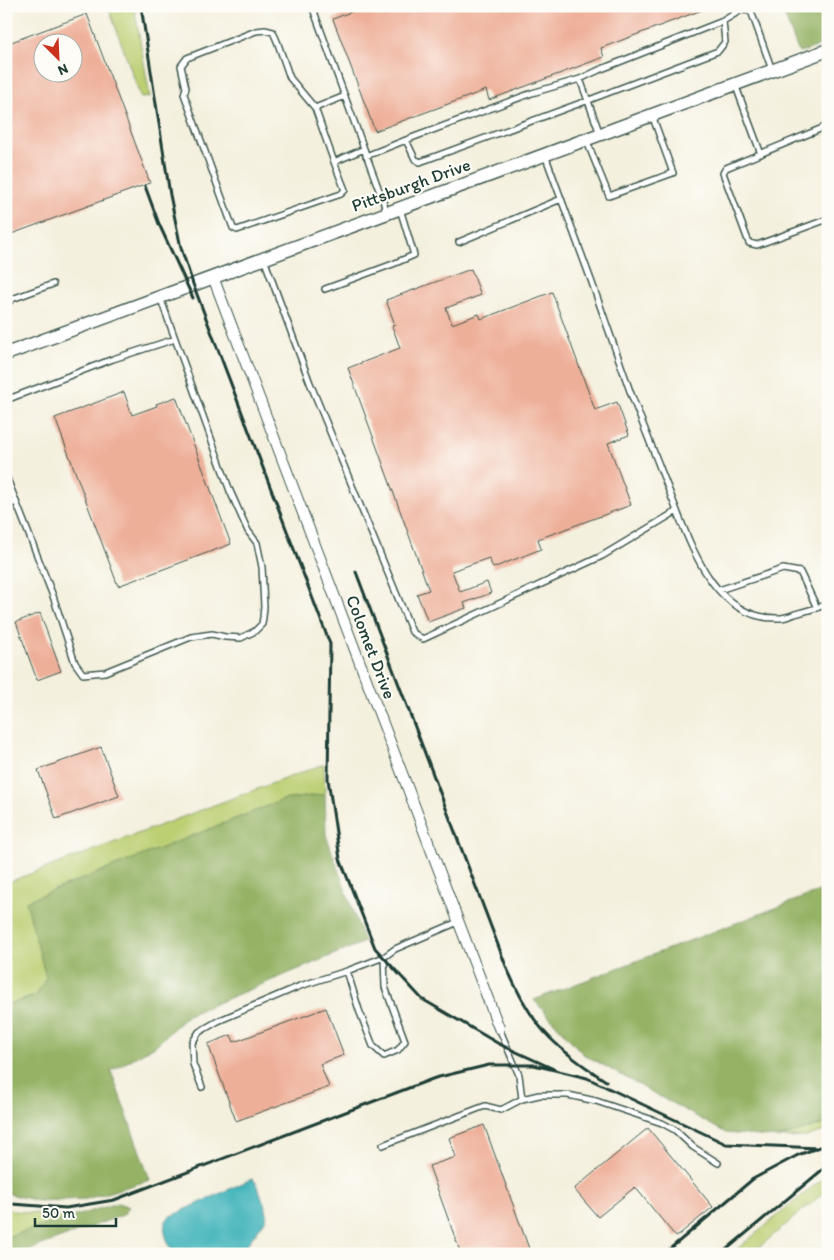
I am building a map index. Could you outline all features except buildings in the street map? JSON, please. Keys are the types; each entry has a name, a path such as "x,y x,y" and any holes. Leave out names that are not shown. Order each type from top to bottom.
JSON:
{"street":[{"name":"Pittsburgh Drive","path":"7,350 213,277 828,50"},
{"name":"Colomet Drive","path":"213,277 499,1028"}],"lane":[{"path":"312,6 387,213"},
{"path":"366,156 532,93 580,79 722,21 741,10 751,11 772,70"},
{"path":"406,140 415,159 420,162 589,100 718,51 725,42 722,21"},
{"path":"265,30 273,32 290,78 315,108 334,162 345,190 341,194 237,230 233,228 184,94 186,88 181,66 187,58 256,31 265,30"},
{"path":"580,79 600,134"},
{"path":"735,84 761,154"},
{"path":"315,108 344,96"},
{"path":"586,139 609,196 673,173 652,115"},
{"path":"828,128 825,127 726,168 723,173 749,243 757,245 828,219"},
{"path":"334,162 364,150"},
{"path":"545,155 592,280 631,394 690,545 712,584 732,604 752,616 781,618 828,604"},
{"path":"459,242 561,199"},
{"path":"325,289 414,255 400,208"},
{"path":"264,258 310,383 412,632 423,639 602,556 677,511"},
{"path":"6,305 12,299 53,284"},
{"path":"6,476 53,596 75,663 83,674 105,672 191,637 212,634 241,638 254,632 262,624 264,607 262,567 258,542 248,531 230,491 160,296"},
{"path":"6,400 175,339"},
{"path":"6,506 16,502"},
{"path":"719,590 784,568 800,572 816,608"},
{"path":"202,1087 193,1064 192,1043 199,1032 218,1021 300,986 384,957 395,949 459,922"},
{"path":"347,971 373,1046 384,1056 398,1050 405,1040 385,987 384,957"},
{"path":"499,1028 519,1075 522,1099"},
{"path":"383,1145 485,1106 501,1110 522,1099 539,1095 568,1094 596,1101 662,1123 674,1130 694,1148 718,1163"}],"green space":[{"path":"108,6 134,6 150,97 141,98"},
{"path":"781,6 828,6 828,43 799,53"},
{"path":"324,764 325,794 283,800 46,978 36,996 6,1005 6,883"},
{"path":"325,794 326,835 364,942 188,1015 155,1046 111,1071 150,1180 86,1199 37,1201 6,1193 6,1005 36,996 46,978 26,901 283,800"},
{"path":"828,888 828,1123 778,1138 726,1133 583,1054 534,1000"},
{"path":"828,1123 828,1130 806,1137 778,1138"},
{"path":"828,1174 828,1189 751,1254 731,1254"},
{"path":"118,1203 129,1207 123,1215 17,1254 6,1254 6,1237"},
{"path":"6,1208 14,1211 74,1217 6,1237"}],"water":[{"path":"253,1179 257,1184 267,1212 266,1219 240,1254 173,1254 165,1230 166,1221 169,1217"}],"railway":[{"path":"141,6 170,195 181,248 330,644 328,779 340,859 375,948 422,999 499,1044 556,1070"},
{"path":"145,186 159,224 193,298"},
{"path":"356,572 506,966 515,985 530,1013 550,1038 577,1061 606,1081"},
{"path":"6,1202 66,1208 114,1200 435,1078 489,1065 534,1065 587,1078 726,1144 818,1148"},
{"path":"665,1253 753,1179 798,1155 828,1144"},
{"path":"721,1254 828,1165"}]}
